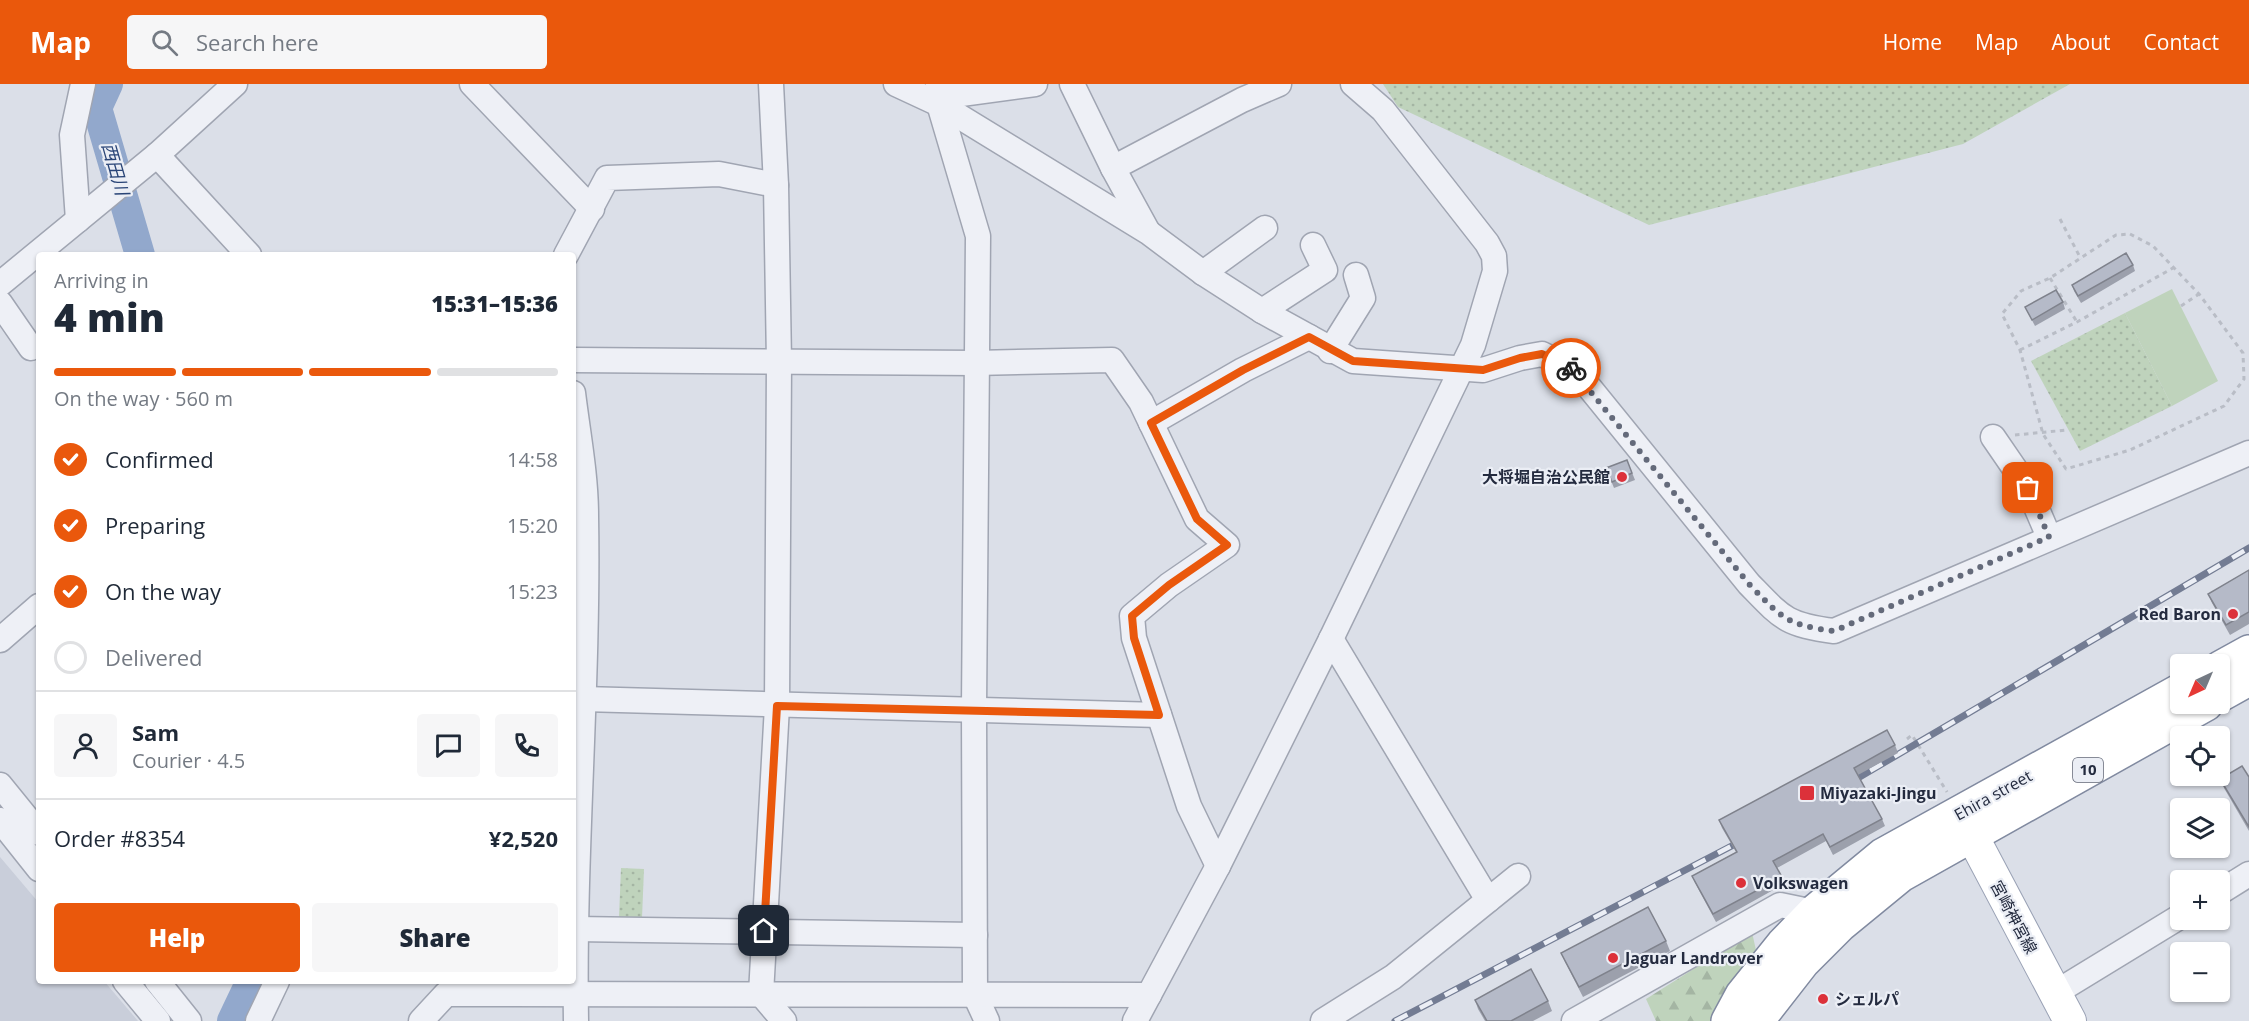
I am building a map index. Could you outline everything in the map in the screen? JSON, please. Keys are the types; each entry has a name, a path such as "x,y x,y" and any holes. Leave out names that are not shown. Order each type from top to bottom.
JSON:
{"highway":[{"path":"2230,662 2249,652"},
{"path":"2230,689 2249,679"},
{"name":"Ehira street","path":"1965,825 2170,697"},
{"name":"Ehira street","path":"1827,918 1883,855 1965,825 2186,714"},
{"name":"10","path":"1767,1017 1803,962 1827,918"},
{"name":"10","path":"1728,1021 1742,995 1784,944 1827,918"}],"main road":[{"name":"宮崎神宮線","path":"1965,825 2070,1021"}],"street":[{"path":"83,84 72,135 83,216"},
{"path":"39,252 148,161 235,84"},
{"path":"472,84 592,209"},
{"path":"771,84 776,185 779,362 777,706 761,994 784,1021"},
{"path":"896,84 939,95 1148,232 1203,273 1262,311 1330,351 1353,361 1483,370 1520,358 1542,354 1576,371 1749,584 1780,616 1796,625 1834,631 2249,453"},
{"path":"939,95 1035,84"},
{"path":"1072,84 1113,168 1148,232"},
{"path":"1113,168 1242,100 1279,84"},
{"path":"1136,1021 1218,866 1462,369 1482,319 1495,271 1494,256 1487,243 1383,110 1353,84"},
{"path":"939,95 978,236 975,363 975,995 987,1021"},
{"path":"148,161 246,252"},
{"path":"568,252 607,178 719,174 776,185"},
{"path":"1203,273 1265,228"},
{"path":"1262,311 1325,270 1313,245"},
{"path":"0,284 36,255"},
{"path":"1330,351 1363,298 1356,275"},
{"path":"0,303 31,348"},
{"path":"1151,423 1243,370 1309,337"},
{"path":"576,360 975,363 1112,360 1141,402 1197,519 1227,545 1169,585 1132,616 1134,638 1189,806 1218,866"},
{"path":"576,421 586,513 584,699 576,883"},
{"path":"1993,437 2028,488 2049,537"},
{"path":"0,640 36,609"},
{"path":"1331,639 1488,900"},
{"path":"584,699 777,706 974,708 1159,715"},
{"path":"0,785 36,828"},
{"path":"0,820 36,865"},
{"path":"2230,886 2249,874"},
{"path":"1323,1021 1393,977 1518,876"},
{"path":"1574,1021 1609,1013 1780,905 1827,918"},
{"path":"2055,993 2170,923"},
{"path":"576,929 975,935"},
{"path":"127,984 158,1021"},
{"path":"160,984 187,1019"},
{"path":"258,1021 276,984"},
{"path":"576,984 576,1021"},
{"path":"421,1021 443,987 576,994 1149,995"}],"path":[{"path":"2060,219 2080,259"},
{"path":"2130,234 2153,246 2173,268 2199,294 2243,353 2244,379 2224,406 2130,450 2066,469 2043,434 2019,350 2002,314 2021,291 2050,278 2116,235 2130,234"},
{"path":"2019,350 2077,322 2173,268"},
{"path":"2050,278 2077,322"},
{"path":"2181,306 2199,294"},
{"path":"1993,437 2067,430"},
{"path":"1906,739 1912,735 1965,825"}],"shaded area":[{"path":"0,857 36,899 36,984 107,984 138,1021 0,1021"}],"green space":[{"path":"1383,84 2070,84 1963,144 1649,225 1398,107"},
{"path":"2172,289 2218,381 2172,406 2125,313"},
{"path":"2125,313 2172,406 2080,451 2031,361"},
{"path":"621,868 644,869 642,918 619,917"},
{"path":"1752,932 1757,955 1712,1021 1656,1021 1646,999"}],"building":[{"path":"2126,253 2133,265 2078,296 2072,285"},
{"path":"2056,290 2063,302 2032,320 2025,307"},
{"path":"1627,460 1632,473 1612,482 1606,468"},
{"name":"Red Baron","path":"2249,570 2249,612 2226,625 2208,594"},
{"path":"1887,730 1895,745 1854,768 1882,819 1830,847 1823,834 1773,861 1782,877 1713,914 1692,876 1737,852 1719,820"},
{"path":"2242,766 2249,777 2249,827 2224,786 2230,786 2230,773"},
{"path":"1648,907 1666,941 1579,987 1561,953"},
{"path":"1531,969 1548,1001 1511,1021 1487,1021 1475,1000"}],"waterway":[{"name":"西田川","path":"108,84 97,108 139,252"},
{"name":"西田川","path":"232,1021 250,984"}],"railway":[{"path":"1846,785 2249,548"},
{"path":"1395,1021 1745,839"}],"way so far":[{"path":"1571,368 1576,371 1749,584 1780,616 1796,625 1834,631 2049,537 2028,488"}],"place":[{"name":"大将堀自治公民館","path":"1622,477"},
{"name":"Red Baron","path":"2233,614"},
{"name":"Miyazaki-Jingu","path":"1807,793"},
{"name":"Volkswagen","path":"1741,883"},
{"name":"Jaguar Landrover","path":"1613,958"},
{"name":"シェルパ","path":"1823,999"}],"route":[{"path":"764,931 777,706 974,708 1159,715 1134,638 1132,616 1169,585 1227,545 1197,519 1151,423 1243,370 1309,337 1330,351 1353,361 1483,370 1520,358 1542,354 1571,368"}]}
